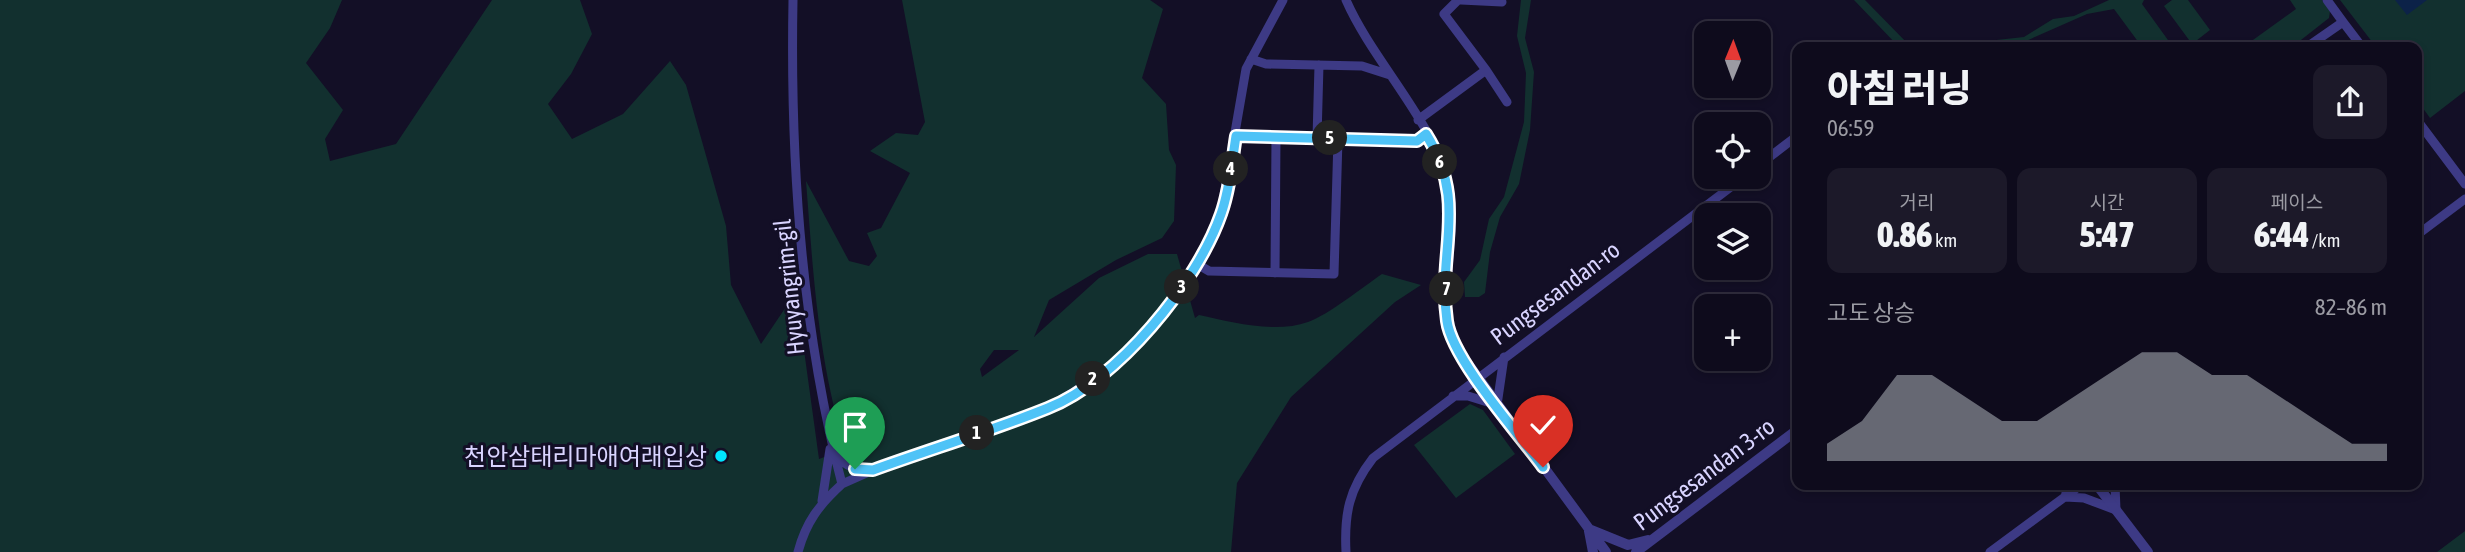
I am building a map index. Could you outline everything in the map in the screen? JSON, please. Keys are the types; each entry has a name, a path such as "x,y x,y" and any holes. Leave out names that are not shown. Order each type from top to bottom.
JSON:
{"street":[{"name":"Hyuyangrim-gil","path":"793,0 794,103 803,260 816,360 842,484"},
{"path":"799,552 804,531 821,503 842,484 873,470 1049,408 1105,371 1149,332 1197,264 1221,214 1246,69 1283,0"},
{"path":"1346,0 1434,147 1450,191 1447,322 1455,346 1606,552"},
{"path":"1502,2 1460,0 1444,14 1507,102"},
{"path":"2327,0 2358,42"},
{"path":"2314,42 2343,22"},
{"path":"1362,66 1370,44"},
{"path":"1251,59 1266,64 1362,66 1390,75"},
{"path":"1317,138 1319,65"},
{"path":"1418,120 1486,70"},
{"path":"2422,127 2465,184"},
{"path":"1236,136 1417,141 1426,134"},
{"path":"1275,273 1276,137"},
{"path":"1197,264 1209,271 1334,274 1338,138"},
{"path":"1771,156 1792,140"},
{"name":"Pungsesandan-ro","path":"1346,552 1345,521 1349,498 1357,479 1373,458 1728,189"},
{"path":"2422,230 2465,199"},
{"path":"1497,405 1504,357"},
{"path":"1452,397 1468,396 1497,405"},
{"path":"821,503 830,466 830,433"},
{"name":"Pungsesandan 3-ro","path":"1636,552 1792,434"},
{"path":"833,448 842,463 855,469 873,470"},
{"path":"2065,497 2067,490"},
{"path":"1990,552 2074,490"},
{"path":"2101,490 2148,552"},
{"path":"2115,490 2116,510"},
{"path":"2065,497 2084,498 2116,510"},
{"path":"1588,528 1628,545 1655,538"},
{"path":"1588,528 1593,552"},
{"path":"1646,552 1655,538"}],"green space":[{"path":"0,0 342,0 330,28 306,63 343,110 325,139 330,161 396,144 492,0 580,0 592,34 571,74 548,104 572,139 623,114 670,61 686,85 726,226 731,285 761,344 796,292 819,459 846,449 823,350 814,282 806,181 849,261 869,266 877,256 867,233 881,228 910,173 870,151 896,133 918,135 925,122 902,0 1150,0 1163,9 1142,78 1166,104 1169,150 1176,165 1174,221 1162,238 1116,260 1049,300 1034,337 1099,278 1148,254 1177,254 1195,318 1199,315 1253,326 1282,327 1308,322 1335,307 1382,274 1421,285 1395,302 1291,397 1237,483 1231,552 0,552","holes":["994,350 1019,350 982,377 980,369"]},
{"path":"1521,0 1531,0 1525,38 1534,72 1530,130 1519,184 1500,217 1490,252 1485,293 1479,297 1465,297 1464,282 1480,260 1489,219 1504,197 1524,122 1526,73 1517,36"},
{"path":"1854,0 1865,0 1906,42 1894,42"},
{"path":"2109,0 2144,0 2142,4 2169,42 2138,42 2114,9 2087,14 2024,42 1978,42 2024,37 2053,19 2074,16"},
{"path":"2172,0 2188,0 2210,30 2195,42 2191,42 2164,6"},
{"path":"2290,0 2322,0 2330,11 2329,18 2298,42 2250,42 2296,9"},
{"path":"2340,0 2465,0 2465,91 2430,118 2422,107 2422,42 2372,42"},
{"path":"1470,404 1483,410 1515,454 1456,498 1414,445"},
{"path":"2465,531 2465,552 2437,552"}],"water":[{"path":"2395,0 2427,0 2407,15"}],"place":[{"name":"천안삼태리마애여래입상","path":"721,456"}],"route":[{"path":"855,469 873,470 1049,408 1105,371 1149,332 1176,297 1202,256 1221,214 1236,136 1417,141 1426,134 1445,173 1450,191 1447,322 1455,346 1543,467"}]}
